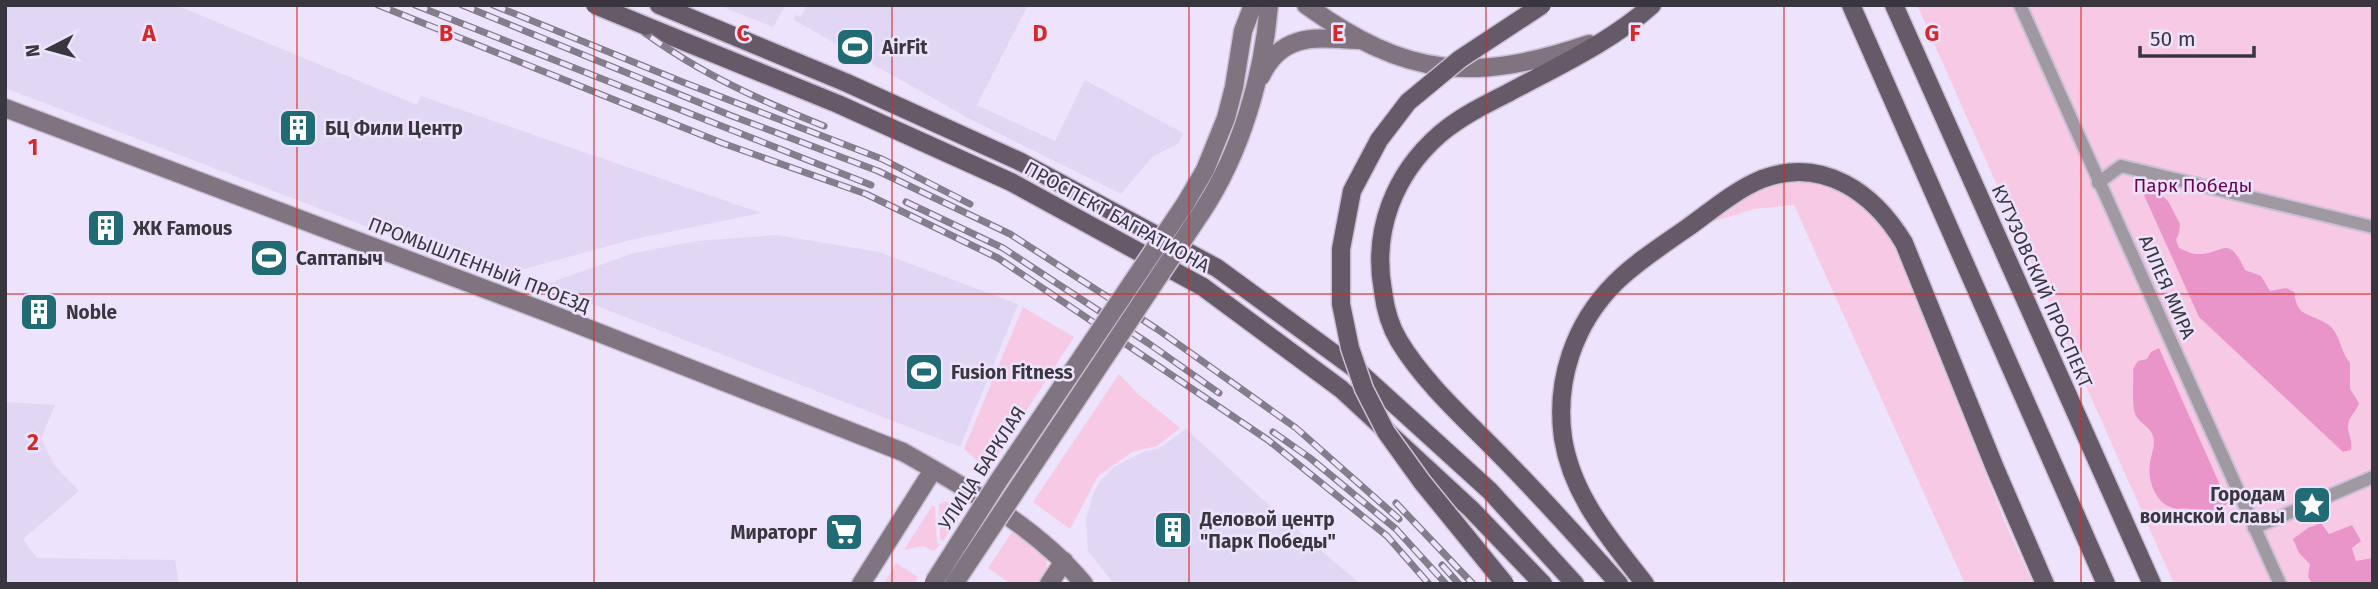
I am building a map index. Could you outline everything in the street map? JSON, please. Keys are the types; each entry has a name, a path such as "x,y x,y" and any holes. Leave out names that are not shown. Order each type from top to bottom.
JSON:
{"main road":[{"name":"ПРОСПЕКТ БАГРАТИОНА","path":"595,5 838,104 1011,182 1203,287 1341,389 1471,509 1543,584"},
{"name":"ПРОСПЕКТ БАГРАТИОНА","path":"659,5 848,83 1020,160 1217,268 1358,371 1490,491 1575,584"},
{"path":"1243,31 1244,5"},
{"name":"УЛИЦА БАРКЛАЯ","path":"933,583 1205,170 1226,118 1243,31 1253,5"},
{"name":"УЛИЦА БАРКЛАЯ","path":"954,584 1201,213 1232,155 1251,102 1269,5"},
{"path":"1306,5 1359,40 1410,61 1444,68 1493,68 1532,62 1603,39"},
{"path":"1505,584 1422,482 1386,432 1364,389 1350,348 1341,304 1341,249 1352,191 1379,140 1408,102 1460,59 1542,5"},
{"path":"1619,584 1530,485 1417,367 1397,338 1386,308 1380,274 1380,239 1388,206 1402,179 1419,156 1440,135 1468,114 1552,70 1639,17 1652,5"},
{"path":"1851,5 2106,584"},
{"name":"КУТУЗОВСКИЙ ПРОСПЕКТ","path":"1894,5 2152,584"},
{"path":"1251,102 1270,59 1292,42 1307,39 1359,40"},
{"name":"ПРОМЫШЛЕННЫЙ ПРОЕЗД","path":"5,108 645,350 903,452 1037,537 1084,584"},
{"path":"1645,584 1581,496 1570,468 1563,437 1564,372 1589,315 1615,282 1728,198 1763,179 1790,173 1816,174 1844,183 1869,198 1889,219 1904,243 2045,584"},
{"path":"861,584 933,470"},
{"path":"1049,584 1063,561"}],"street":[{"name":"АЛЛЕЯ МИРА","path":"2020,5 2280,584"},
{"path":"2098,183 2121,166 2373,228"},
{"path":"2254,528 2373,477"}],"shaded area":[{"path":"5,5 176,5 417,105 421,96 761,213 630,240 501,278 5,88"},
{"path":"718,5 786,5 773,27"},
{"path":"807,5 1028,5 977,105 1055,141 1085,80 1183,133 1179,143 1152,157 1121,194 970,119 794,20 795,15 801,17"},
{"path":"2146,188 2155,189 2168,201 2180,224 2176,240 2179,248 2195,254 2204,254 2229,248 2234,251 2245,270 2261,276 2270,291 2286,288 2294,292 2301,311 2332,328 2350,363 2350,389 2359,403 2348,423 2351,450 2343,452 2199,317 2144,195"},
{"path":"776,235 879,252 1018,304 960,447 543,285 634,253 697,241"},
{"path":"2159,348 2228,503 2218,509 2177,509 2164,503 2154,492 2149,470 2154,439 2134,412 2133,369 2138,361 2147,359 2151,352"},
{"path":"5,402 55,405 41,438 54,465 79,491 23,539 37,558 175,560 179,584 5,584"},
{"path":"1186,429 1360,584 1114,584 1088,551 1086,520 1093,494 1101,480 1114,467 1145,451 1158,449"},
{"path":"2321,523 2329,534 2352,525 2361,541 2352,548 2356,561 2373,558 2373,584 2312,584 2308,576 2310,564 2299,553 2293,539 2308,528"}],"green space":[{"name":"Парк Победы","path":"1917,5 2373,5 2373,584 2174,584"},
{"path":"1810,180 1852,193 1889,233 2005,522 2033,584 1965,584 1794,205 1754,209 1706,224 1754,193 1778,184"},
{"path":"1023,307 1074,337 988,470 964,449"},
{"path":"1119,374 1137,393 1180,428 1157,446 1132,452 1098,476 1070,529 1033,502"},
{"path":"946,501 961,513 943,541 940,539 939,504"},
{"path":"932,506 935,506 937,543 940,545 934,551 923,546 904,550"},
{"path":"1014,529 1045,550 1047,572 1044,584 1011,584 988,568"},
{"path":"896,563 918,577 914,584 884,584"}],"railway":[{"path":"378,5 722,143 866,194 998,258 1268,440 1387,536 1429,584"},
{"path":"415,5 871,185"},
{"path":"462,5 732,116 878,171 1010,234 1157,329 1296,428 1399,519"},
{"path":"493,5 882,159 970,204"},
{"path":"610,5 685,60 739,89 824,126"},
{"path":"906,202 1003,248 1219,393"},
{"path":"1273,432 1310,458 1396,529 1446,584"},
{"path":"1396,503 1473,584"},
{"path":"1442,565 1459,584"}],"place":[{"name":"AirFit","path":"855,47"},
{"name":"БЦ Фили Центр","path":"298,128"},
{"name":"ЖК Famous","path":"106,228"},
{"name":"Саптапыч","path":"269,258"},
{"name":"Noble","path":"39,312"},
{"name":"Fusion Fitness","path":"924,372"},
{"name":"Городам воинской славы","path":"2312,505"},
{"name":"Деловой центр \"Парк Победы\"","path":"1173,530"},
{"name":"Мираторг","path":"844,532"}]}
